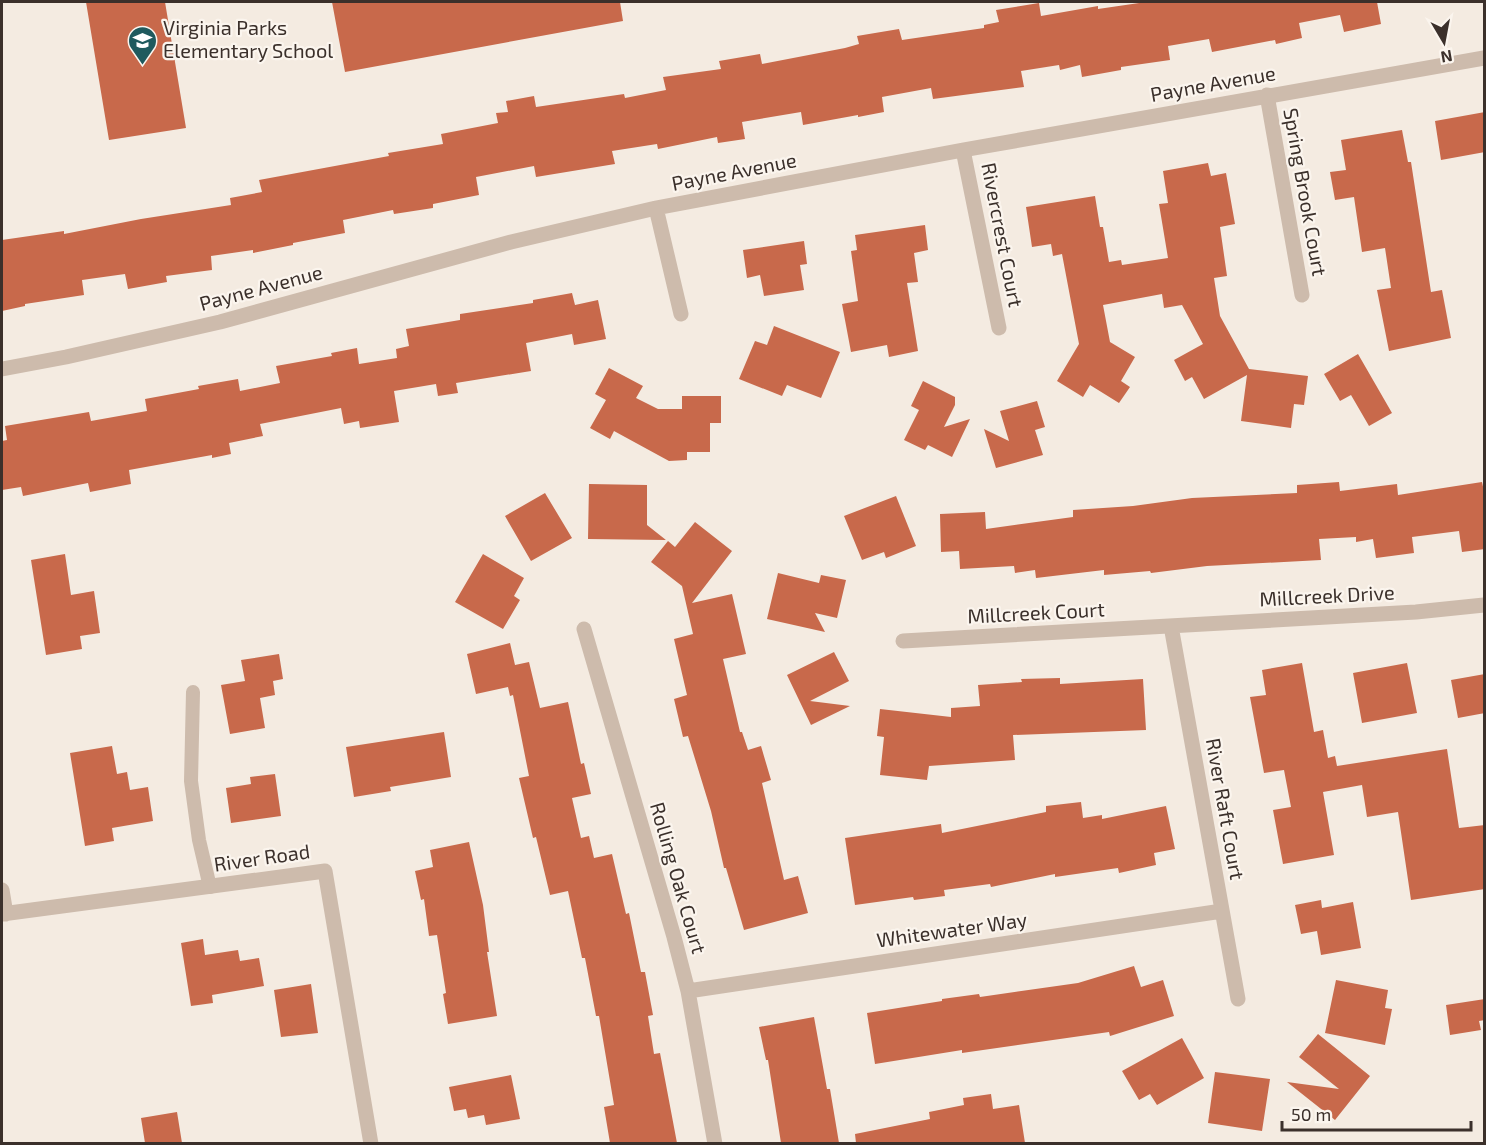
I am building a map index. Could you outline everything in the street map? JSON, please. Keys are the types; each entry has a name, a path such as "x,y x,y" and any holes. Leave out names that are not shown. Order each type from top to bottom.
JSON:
{"street":[{"name":"Payne Avenue","path":"2,369 220,322 511,242 656,208 963,150 1485,58"},
{"name":"Spring Brook Court","path":"1267,95 1302,295"},
{"name":"Rivercrest Court","path":"963,150 999,328"},
{"path":"656,208 681,314"},
{"name":"Millcreek Drive","path":"1172,626 1416,612 1485,605"},
{"name":"Millcreek Court","path":"903,641 1172,626"},
{"name":"River Raft Court","path":"1172,626 1238,999"},
{"name":"Rolling Oak Court","path":"584,628 688,991 715,1143"},
{"name":"River Road","path":"4,914 325,871 371,1143"},
{"path":"2,890 4,914"},
{"name":"Whitewater Way","path":"688,991 1222,911"}],"lane":[{"path":"193,692 192,781 199,840 210,887"}],"building":[{"path":"86,2 165,2 186,128 109,140"},
{"path":"332,2 620,2 623,21 345,72"},
{"path":"1146,2 1377,2 1381,24 1344,32 1340,15 1299,23 1302,38 1276,44 1275,40 1212,52 1209,39 1168,46 1170,60 1121,67 1121,70 1082,77 1080,65 1060,70 1059,65 1021,71 1024,87 933,99 931,88 882,97 884,112 803,125 801,112 742,122 745,139 718,143 717,137 658,149 657,144 612,151 615,164 536,177 534,166 476,177 479,195 433,204 433,208 394,214 393,210 343,220 345,233 253,253 253,250 211,256 212,270 166,276 167,282 128,289 125,274 82,280 84,295 25,304 25,306 2,311 2,240 64,231 64,234 231,205 230,198 262,192 259,180 443,144 441,134 498,123 496,113 508,112 506,101 534,96 536,107 624,94 625,98 666,90 663,77 721,69 719,61 760,54 762,64 845,48 859,44 857,36 899,29 902,40 984,28 984,25 999,22 996,10 1039,3 1041,16 1098,6 1098,9"},
{"path":"1485,112 1485,152 1441,160 1435,121"},
{"path":"1402,130 1408,162 1411,162 1431,292 1442,290 1451,338 1389,351 1377,290 1391,288 1385,248 1362,252 1354,197 1335,200 1330,172 1346,170 1341,140"},
{"path":"1208,163 1211,176 1226,173 1235,224 1220,227 1227,276 1214,278 1220,316 1249,369 1308,376 1304,405 1294,404 1291,428 1241,421 1247,375 1204,399 1192,377 1185,381 1174,360 1203,344 1182,305 1164,308 1162,294 1103,305 1110,342 1135,357 1121,381 1130,387 1119,403 1090,385 1083,397 1057,381 1079,344 1062,254 1053,256 1051,244 1032,247 1026,207 1095,196 1109,262 1121,260 1122,265 1168,258 1159,204 1168,203 1163,171"},
{"path":"925,225 928,250 914,253 918,282 907,283 918,351 889,357 887,345 851,352 842,304 858,301 851,251 857,250 855,235"},
{"path":"804,241 807,264 800,265 804,290 764,296 760,275 747,278 743,250"},
{"path":"572,293 575,305 598,300 606,339 574,345 572,334 526,343 531,371 456,383 458,393 438,396 436,384 394,391 399,422 360,428 359,421 344,424 341,408 260,424 263,436 229,443 231,454 212,458 212,455 129,470 131,484 90,492 88,483 23,496 21,487 2,490 2,441 7,440 5,426 89,412 91,421 147,411 145,399 238,379 240,391 280,383 276,366 332,356 331,353 357,348 359,364 397,358 396,349 409,346 406,329 460,320 460,314 533,303 533,300"},
{"path":"774,326 840,352 821,398 787,385 782,396 739,379 755,341 767,345"},
{"path":"1358,354 1392,413 1369,426 1351,395 1340,401 1324,374"},
{"path":"609,368 643,386 636,398 658,409 682,409 682,396 721,396 721,423 710,423 710,452 687,452 687,460 669,461 614,431 610,439 590,428 606,400 595,394"},
{"path":"923,381 955,397 955,405 944,427 970,419 952,457 928,445 925,450 904,440 919,410 911,406"},
{"path":"1037,401 1045,427 1035,430 1043,455 996,468 984,429 1009,441 1000,411"},
{"path":"1339,482 1340,491 1397,484 1398,495 1482,482 1485,496 1485,549 1462,552 1459,531 1412,537 1414,553 1376,558 1373,539 1356,542 1356,537 1319,539 1321,560 1207,566 1151,573 1150,571 1104,575 1104,570 1036,578 1035,570 1015,573 1014,566 960,569 959,551 941,552 940,514 985,512 986,529 1073,517 1073,510 1133,506 1192,498 1297,493 1297,485"},
{"path":"589,484 647,485 647,525 666,540 588,539"},
{"path":"545,493 572,538 531,561 505,516"},
{"path":"896,496 916,546 886,558 884,552 862,560 844,516"},
{"path":"695,522 732,551 692,603 732,594 746,654 723,659 740,732 742,732 748,750 761,746 771,780 762,783 784,880 798,876 808,913 744,930 726,868 724,868 711,811 688,736 683,737 674,699 687,695 674,639 693,634 682,586 651,562 668,541 675,547"},
{"path":"65,554 71,595 94,591 100,633 80,636 82,649 46,655 31,560"},
{"path":"483,554 524,578 514,596 520,600 503,629 455,602"},
{"path":"778,573 819,583 821,575 846,580 837,618 815,613 825,632 767,619"},
{"path":"510,643 515,665 529,662 540,708 568,702 581,764 584,763 591,794 572,798 581,838 589,836 594,858 612,854 626,914 629,913 641,972 645,972 653,1015 648,1016 654,1054 660,1053 677,1143 610,1143 604,1107 614,1105 599,1016 596,1016 585,958 582,958 568,891 550,895 536,837 533,838 519,778 529,776 513,695 510,696 508,687 476,694 467,654"},
{"path":"834,652 849,681 810,701 850,706 811,725 787,675"},
{"path":"279,654 283,679 273,681 275,695 260,698 265,728 230,734 221,685 245,681 241,660"},
{"path":"1302,663 1314,732 1323,730 1328,758 1335,756 1337,766 1447,749 1459,828 1485,825 1485,889 1411,900 1398,812 1367,817 1362,785 1323,792 1334,855 1283,864 1273,810 1291,807 1284,770 1264,773 1250,697 1266,695 1262,670"},
{"path":"1407,663 1417,713 1362,723 1353,673"},
{"path":"1485,674 1485,713 1458,718 1451,680"},
{"path":"1060,678 1060,684 1143,679 1146,730 1013,735 1015,760 929,766 927,780 880,775 884,737 877,736 880,709 951,717 951,708 980,706 978,685 1022,682 1021,679"},
{"path":"444,732 451,777 390,787 391,791 354,797 346,747"},
{"path":"112,746 117,774 127,772 130,790 148,787 153,821 112,828 114,841 85,846 70,753"},
{"path":"275,774 281,816 231,823 226,788 251,784 250,777"},
{"path":"1081,802 1083,818 1102,815 1102,819 1166,806 1175,849 1154,853 1156,865 1119,873 1118,868 1055,877 1055,874 991,887 990,884 944,890 945,896 914,900 913,897 855,905 845,838 941,824 942,833 1046,812 1046,806"},
{"path":"469,842 483,905 489,952 487,952 497,1016 448,1024 443,994 446,993 437,935 429,936 424,899 421,900 415,871 433,867 430,850"},
{"path":"1321,900 1322,908 1353,902 1361,948 1321,955 1317,931 1301,934 1295,905"},
{"path":"203,939 205,955 238,950 240,961 259,958 264,986 212,995 213,1003 191,1006 181,943"},
{"path":"1134,966 1141,987 1163,980 1174,1016 1110,1036 1109,1032 962,1053 962,1050 875,1064 867,1013 942,1001 942,999 979,994 980,997 1078,983"},
{"path":"1336,980 1388,990 1385,1008 1392,1009 1385,1045 1325,1033"},
{"path":"311,984 318,1033 281,1037 274,990"},
{"path":"1485,999 1485,1020 1479,1021 1481,1030 1450,1035 1446,1005"},
{"path":"814,1017 839,1143 781,1143 768,1060 766,1060 759,1027"},
{"path":"1318,1034 1370,1076 1335,1120 1287,1082 1339,1089 1299,1057"},
{"path":"1182,1038 1204,1078 1157,1105 1150,1094 1139,1100 1122,1071"},
{"path":"1215,1072 1270,1079 1262,1131 1208,1123"},
{"path":"511,1075 520,1119 486,1125 484,1115 468,1118 466,1109 454,1111 449,1087"},
{"path":"991,1094 993,1109 1019,1105 1025,1143 856,1143 855,1134 930,1119 929,1112 964,1105 963,1098"},
{"path":"177,1112 182,1143 145,1143 141,1118"}],"place":[{"name":"Virginia Parks Elementary School","path":"142,66"}]}
